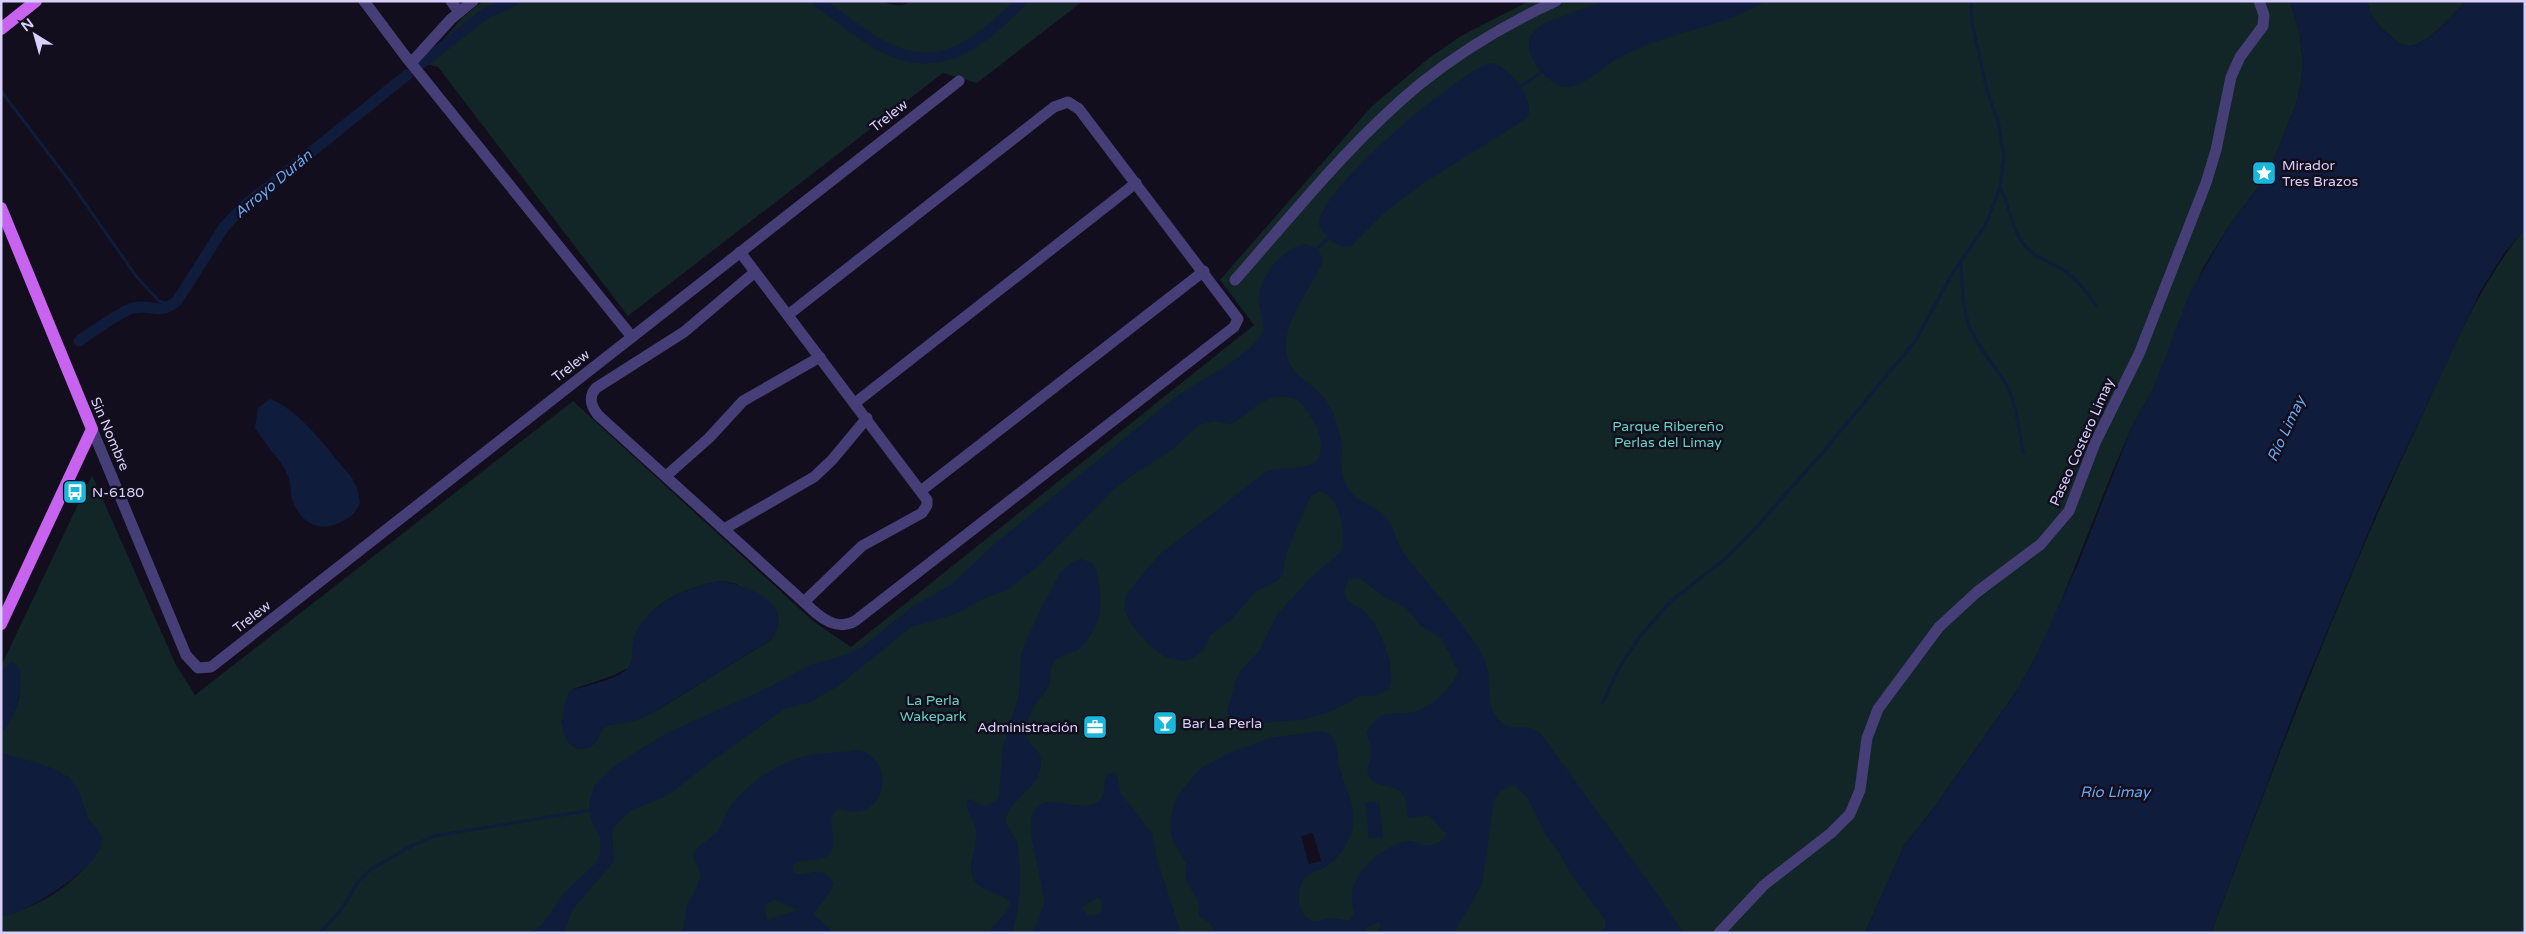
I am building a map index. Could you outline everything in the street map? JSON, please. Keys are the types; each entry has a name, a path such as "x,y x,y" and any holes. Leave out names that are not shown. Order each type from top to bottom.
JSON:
{"main road":[{"path":"1,29 36,1"},
{"name":"Sin Nombre","path":"1,208 92,429"},
{"path":"1,624 92,429"}],"street":[{"path":"364,1 410,63 632,337"},
{"path":"451,1 459,12"},
{"path":"410,63 459,12 473,1"},
{"path":"1235,280 1364,136 1421,84 1479,43 1556,1"},
{"name":"Paseo Costero Limay","path":"1719,933 1764,885 1831,833 1850,814 1860,790 1866,738 1878,709 1939,627 1972,596 2041,544 2069,511 2095,443 2139,354 2159,297 2203,191 2216,150 2231,77 2240,57 2263,26 2264,16 2259,1"},
{"name":"Trelew","path":"198,668 204,669 218,664 959,80"},
{"path":"755,272 684,332 600,385 593,392 591,402 598,415 804,602 822,618 835,625 843,626 855,621 1236,325 1238,319 1235,312 1204,271 1076,106 1064,102 1054,107 788,315"},
{"path":"855,403 1136,183"},
{"path":"740,252 922,490 927,505 922,513 867,542 804,602"},
{"path":"922,490 1204,271"},
{"path":"666,476 702,445 743,400 820,357"},
{"path":"724,529 814,477 832,460 866,418"},
{"name":"Sin Nombre","path":"92,429 186,655 198,668"}],"green space":[{"path":"483,1 881,1 892,5 900,5 911,1 1083,1 977,83 943,73 628,316 438,67 422,63 463,17"},
{"name":"Parque Ribereño Perlas del Limay","path":"1529,1 2290,1 2300,35 2303,63 2301,84 2296,105 2268,174 2227,229 2203,268 2153,389 2131,429 2112,473 2055,617 2037,654 2018,689 1936,805 1904,846 1865,933 1,933 1,916 30,907 44,900 70,882 92,860 100,848 97,830 88,819 79,793 68,777 1,753 1,734 11,718 19,699 20,670 5,668 1,673 1,666 92,475 176,665 195,695 573,401 813,621 851,647 1254,325 1220,280 1371,107 1429,58 1461,36","holes":["723,581 737,584 772,639 656,711 636,720 608,725 602,729 595,743 562,723 573,689 612,676 628,668 634,657 646,621 659,606 691,589 713,582"]},
{"path":"2367,1 2466,1 2430,37 2413,45 2406,46 2396,41 2380,26 2374,19"},
{"path":"2525,229 2525,933 2211,933 2310,675 2390,485 2479,297 2508,251"}],"water":[{"path":"1603,1 1766,1 1731,18 1638,49 1620,57 1587,80 1574,86 1561,86 1553,82 1546,77 1534,62 1529,45 1531,36 1543,24"},
{"name":"Río Limay","path":"2290,1 2367,1 2374,19 2380,26 2396,41 2406,46 2421,42 2430,37 2466,1 2525,1 2525,229 2503,255 2480,292 2382,500 2301,694 2211,933 1865,933 1904,846 1936,805 2018,689 2037,654 2078,564 2131,429 2153,389 2190,293 2227,229 2268,174 2296,105 2301,84 2303,63 2300,35"},
{"path":"1490,63 1505,69 1519,84 1528,102 1529,111 1527,118 1422,184 1384,213 1351,246 1341,246 1328,237 1319,225 1324,209 1340,187 1363,162 1420,110 1449,88"},
{"path":"1306,244 1318,249 1323,261 1293,316 1286,339 1286,350 1288,360 1296,373 1320,393 1333,413 1342,447 1342,469 1346,485 1355,496 1387,519 1403,552 1476,644 1486,663 1490,701 1498,719 1508,726 1530,728 1541,734 1663,902 1683,933 1599,933 1605,928 1605,920 1571,874 1559,852 1546,835 1527,797 1514,785 1501,790 1494,800 1482,884 1454,933 1378,933 1381,924 1378,922 1367,927 1364,933 1215,933 1210,923 1199,916 1198,901 1185,878 1187,864 1173,841 1170,829 1173,806 1179,794 1200,769 1225,755 1270,738 1322,731 1331,736 1336,745 1339,766 1353,811 1352,831 1343,850 1334,860 1324,868 1309,875 1301,884 1299,902 1303,914 1307,918 1313,921 1331,918 1350,920 1355,913 1352,901 1353,890 1357,879 1372,859 1393,846 1404,842 1409,841 1431,845 1444,839 1446,834 1429,815 1409,818 1405,798 1401,792 1379,784 1370,778 1368,770 1371,751 1367,732 1371,724 1382,716 1414,712 1427,706 1447,690 1458,671 1442,639 1421,626 1406,608 1384,597 1364,581 1358,578 1348,580 1344,593 1350,602 1366,613 1371,619 1382,639 1391,672 1391,682 1388,689 1378,695 1360,696 1334,710 1307,719 1240,725 1231,722 1227,711 1238,674 1260,650 1277,615 1310,578 1341,552 1343,536 1340,517 1333,500 1327,494 1320,491 1311,496 1286,553 1283,574 1278,580 1255,592 1231,620 1210,635 1204,649 1192,659 1184,661 1167,658 1150,646 1131,624 1124,609 1126,595 1159,555 1266,472 1305,466 1317,461 1321,445 1320,436 1309,413 1298,400 1278,397 1262,402 1231,424 1214,421 1199,425 1173,449 1128,478 1111,492 1037,567 1009,589 980,600 955,614 911,627 838,686 810,702 784,709 670,794 630,811 614,827 612,834 614,861 573,909 563,933 530,933 542,925 565,892 595,864 600,854 601,838 591,819 589,803 595,785 614,766 667,733 768,688 810,665 845,655 862,647 912,607 951,585 990,548 1173,399 1248,350 1258,340 1264,330 1259,302 1262,284 1267,274 1280,258 1289,251 1297,246"},
{"path":"270,399 293,412 304,422 352,478 357,487 360,502 352,515 339,523 323,527 310,523 299,513 292,499 286,470 255,428 258,408"},
{"path":"1081,559 1092,563 1095,567 1099,581 1099,617 1092,633 1082,647 1059,657 1053,663 1049,685 1034,707 1027,723 1027,738 1038,752 1041,764 1036,780 1009,810 1006,817 1006,823 1016,839 1019,854 1020,888 1017,911 1012,933 990,933 1007,911 1010,902 1004,897 983,888 976,883 972,876 971,869 976,830 966,801 969,799 985,806 995,802 999,796 1003,747 1019,695 1021,653 1060,573 1070,564"},
{"path":"722,581 757,593 767,599 774,607 778,616 778,627 772,639 656,711 633,721 605,727 596,742 590,747 583,749 572,746 563,730 565,703 569,693 572,690 601,682 624,672 630,665 633,642 639,626 658,607 683,592"},
{"path":"14,662 20,670 19,696 11,720 1,734 1,673 9,664"},
{"path":"857,750 868,754 876,761 880,770 881,790 877,799 871,807 861,811 855,812 838,809 833,813 831,819 834,842 830,853 822,859 802,861 793,866 794,873 797,874 818,872 829,877 832,882 832,888 814,915 834,933 682,933 687,907 700,879 700,872 693,856 700,846 717,832 729,808 738,797 765,774 796,759","holes":["775,900 797,910 767,920 764,907 767,903"]},
{"path":"1,753 44,765 66,776 80,794 87,816 100,834 102,841 99,851 92,861 68,882 29,907 1,916"},
{"path":"1113,772 1117,776 1121,794 1152,833 1157,860 1181,933 1032,933 1044,906 1044,897 1031,835 1032,817 1037,806 1046,802 1081,806 1092,805 1103,797 1106,777","holes":["1098,897 1101,901 1102,911 1095,916 1086,915 1082,907"]},
{"path":"1379,801 1383,837 1369,839 1365,803"}],"pier":[{"path":"1313,833 1321,861 1309,864 1301,836"}],"waterway":[{"name":"Arroyo Durán","path":"422,63 486,13 513,1"},
{"name":"Arroyo Durán","path":"817,1 873,41 896,52 917,58 936,57 954,52 971,44 988,32 1022,1"},
{"path":"1603,702 1619,668 1641,635 1671,601 1725,559 1752,532 1823,452 1916,340 1952,274 1986,224 2000,187 2004,156 1998,122 1987,90 1972,23 1971,1"},
{"path":"1517,89 1545,70"},
{"name":"Arroyo Durán","path":"79,341 128,310 139,307 165,308 177,301 224,227 244,206 407,75"},
{"path":"1,91 71,183 136,276 159,301 172,305"},
{"path":"2000,187 2017,233 2026,247 2034,255 2070,275 2082,286 2096,305"},
{"path":"1315,251 1330,236"},
{"path":"1961,264 1964,303 1969,325 1976,341 2010,392 2017,417 2023,452"},
{"path":"320,933 341,910 358,882 370,870 409,847 434,836 592,810"}],"place":[{"name":"Mirador Tres Brazos","path":"2264,173"},
{"name":"N-6180","path":"75,492"},
{"name":"Bar La Perla","path":"1165,723"},
{"name":"Administración","path":"1095,727"}],"park label":[{"name":"La Perla Wakepark","path":"933,708"}]}
